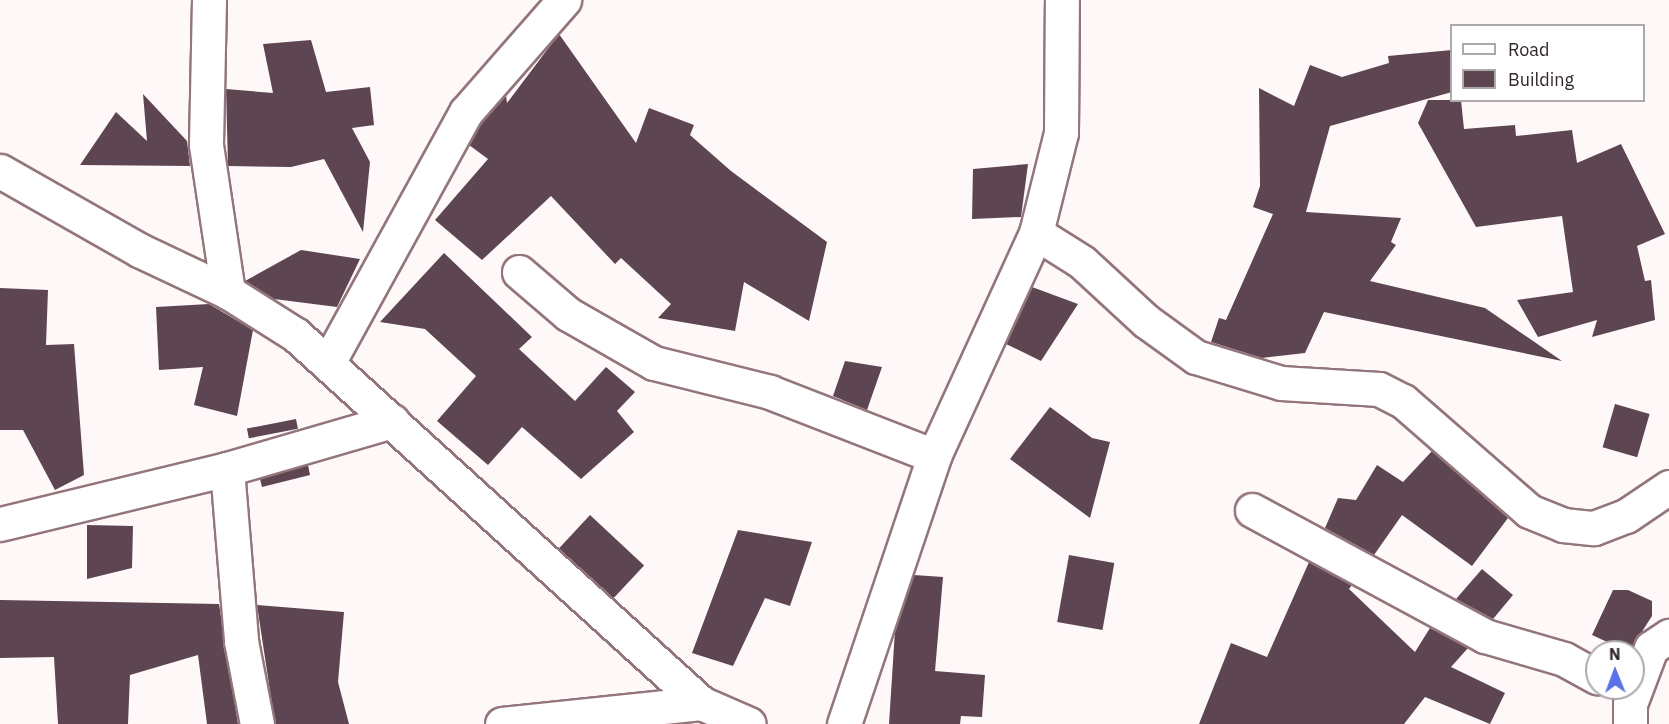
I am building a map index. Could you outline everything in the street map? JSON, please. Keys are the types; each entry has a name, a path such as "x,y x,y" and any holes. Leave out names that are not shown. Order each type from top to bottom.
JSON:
{"street":[{"path":"209,0 206,145 228,292"},
{"path":"329,361 466,112 564,0"},
{"path":"844,724 934,456 1036,233 1061,133 1062,0"},
{"path":"0,171 139,250 228,292 329,361 701,703 749,724"},
{"path":"1036,233 1082,262 1146,321 1196,357 1281,383 1379,389 1403,401 1529,511 1563,525 1594,528 1626,516 1669,487"},
{"path":"519,272 568,314 654,363 770,392 934,456"},
{"path":"0,524 227,469 392,421"},
{"path":"227,469 241,641 257,724"},
{"path":"1252,510 1485,636 1564,659 1585,670"},
{"path":"1623,706 1651,648 1669,636"},
{"path":"502,724 618,718 701,703"}],"building":[{"path":"559,34 636,143 649,108 694,125 690,135 731,171 827,242 809,321 744,282 735,331 658,318 671,304 621,258 615,264 551,196 482,260 435,220 488,159 469,145 481,123 506,95 507,103"},
{"path":"311,40 326,92 370,87 374,125 352,128 370,162 363,232 324,159 291,167 228,166 226,89 273,93 263,44"},
{"path":"1450,50 1450,93 1330,126 1306,212 1401,218 1391,242 1396,245 1370,281 1485,308 1562,361 1324,312 1305,353 1262,358 1211,342 1219,318 1226,320 1273,214 1253,207 1260,186 1259,88 1294,106 1310,65 1342,77 1389,63 1388,56"},
{"path":"143,94 187,141 190,166 80,165 116,112 147,141"},
{"path":"1428,100 1450,100 1450,102 1461,102 1464,129 1515,125 1516,136 1572,130 1577,163 1621,144 1665,234 1637,246 1645,281 1651,280 1655,320 1592,337 1597,320 1538,337 1517,300 1573,292 1562,216 1476,227 1418,123"},
{"path":"1028,164 1021,217 972,219 973,169"},
{"path":"301,250 360,259 337,307 274,299 245,281"},
{"path":"444,253 532,337 519,349 575,401 606,367 635,392 617,411 634,432 581,479 522,427 488,465 437,421 476,376 425,329 380,322"},
{"path":"1032,287 1078,304 1041,361 1006,344"},
{"path":"0,288 48,290 46,345 74,344 84,475 55,490 23,430 0,430"},
{"path":"209,304 253,330 237,416 194,405 203,367 159,370 156,307"},
{"path":"845,361 882,367 867,410 833,396"},
{"path":"1615,404 1650,414 1637,457 1603,447"},
{"path":"1050,407 1092,438 1110,442 1090,518 1010,459"},
{"path":"296,419 298,429 249,438 247,429"},
{"path":"1432,451 1508,518 1472,566 1402,515 1374,555 1325,528 1338,498 1356,500 1377,465 1403,482"},
{"path":"308,465 310,475 262,487 260,479"},
{"path":"590,515 644,565 613,599 559,549"},
{"path":"87,525 133,526 132,568 87,579"},
{"path":"738,530 812,542 790,606 765,598 733,666 692,653"},
{"path":"1069,555 1114,563 1102,630 1057,622"},
{"path":"1309,562 1352,585 1349,589 1415,652 1430,628 1468,648 1451,667 1505,693 1490,724 1425,697 1404,724 1199,724 1231,643 1267,657"},
{"path":"1482,569 1513,595 1493,619 1456,599"},
{"path":"914,575 943,577 935,671 985,675 982,717 961,716 960,724 889,724 895,630"},
{"path":"1613,590 1628,590 1652,601 1652,616 1637,640 1603,640 1592,635"},
{"path":"0,600 219,604 238,724 207,724 198,655 130,675 128,724 58,724 54,657 0,658"},
{"path":"257,605 344,612 338,682 349,724 275,724"}]}
